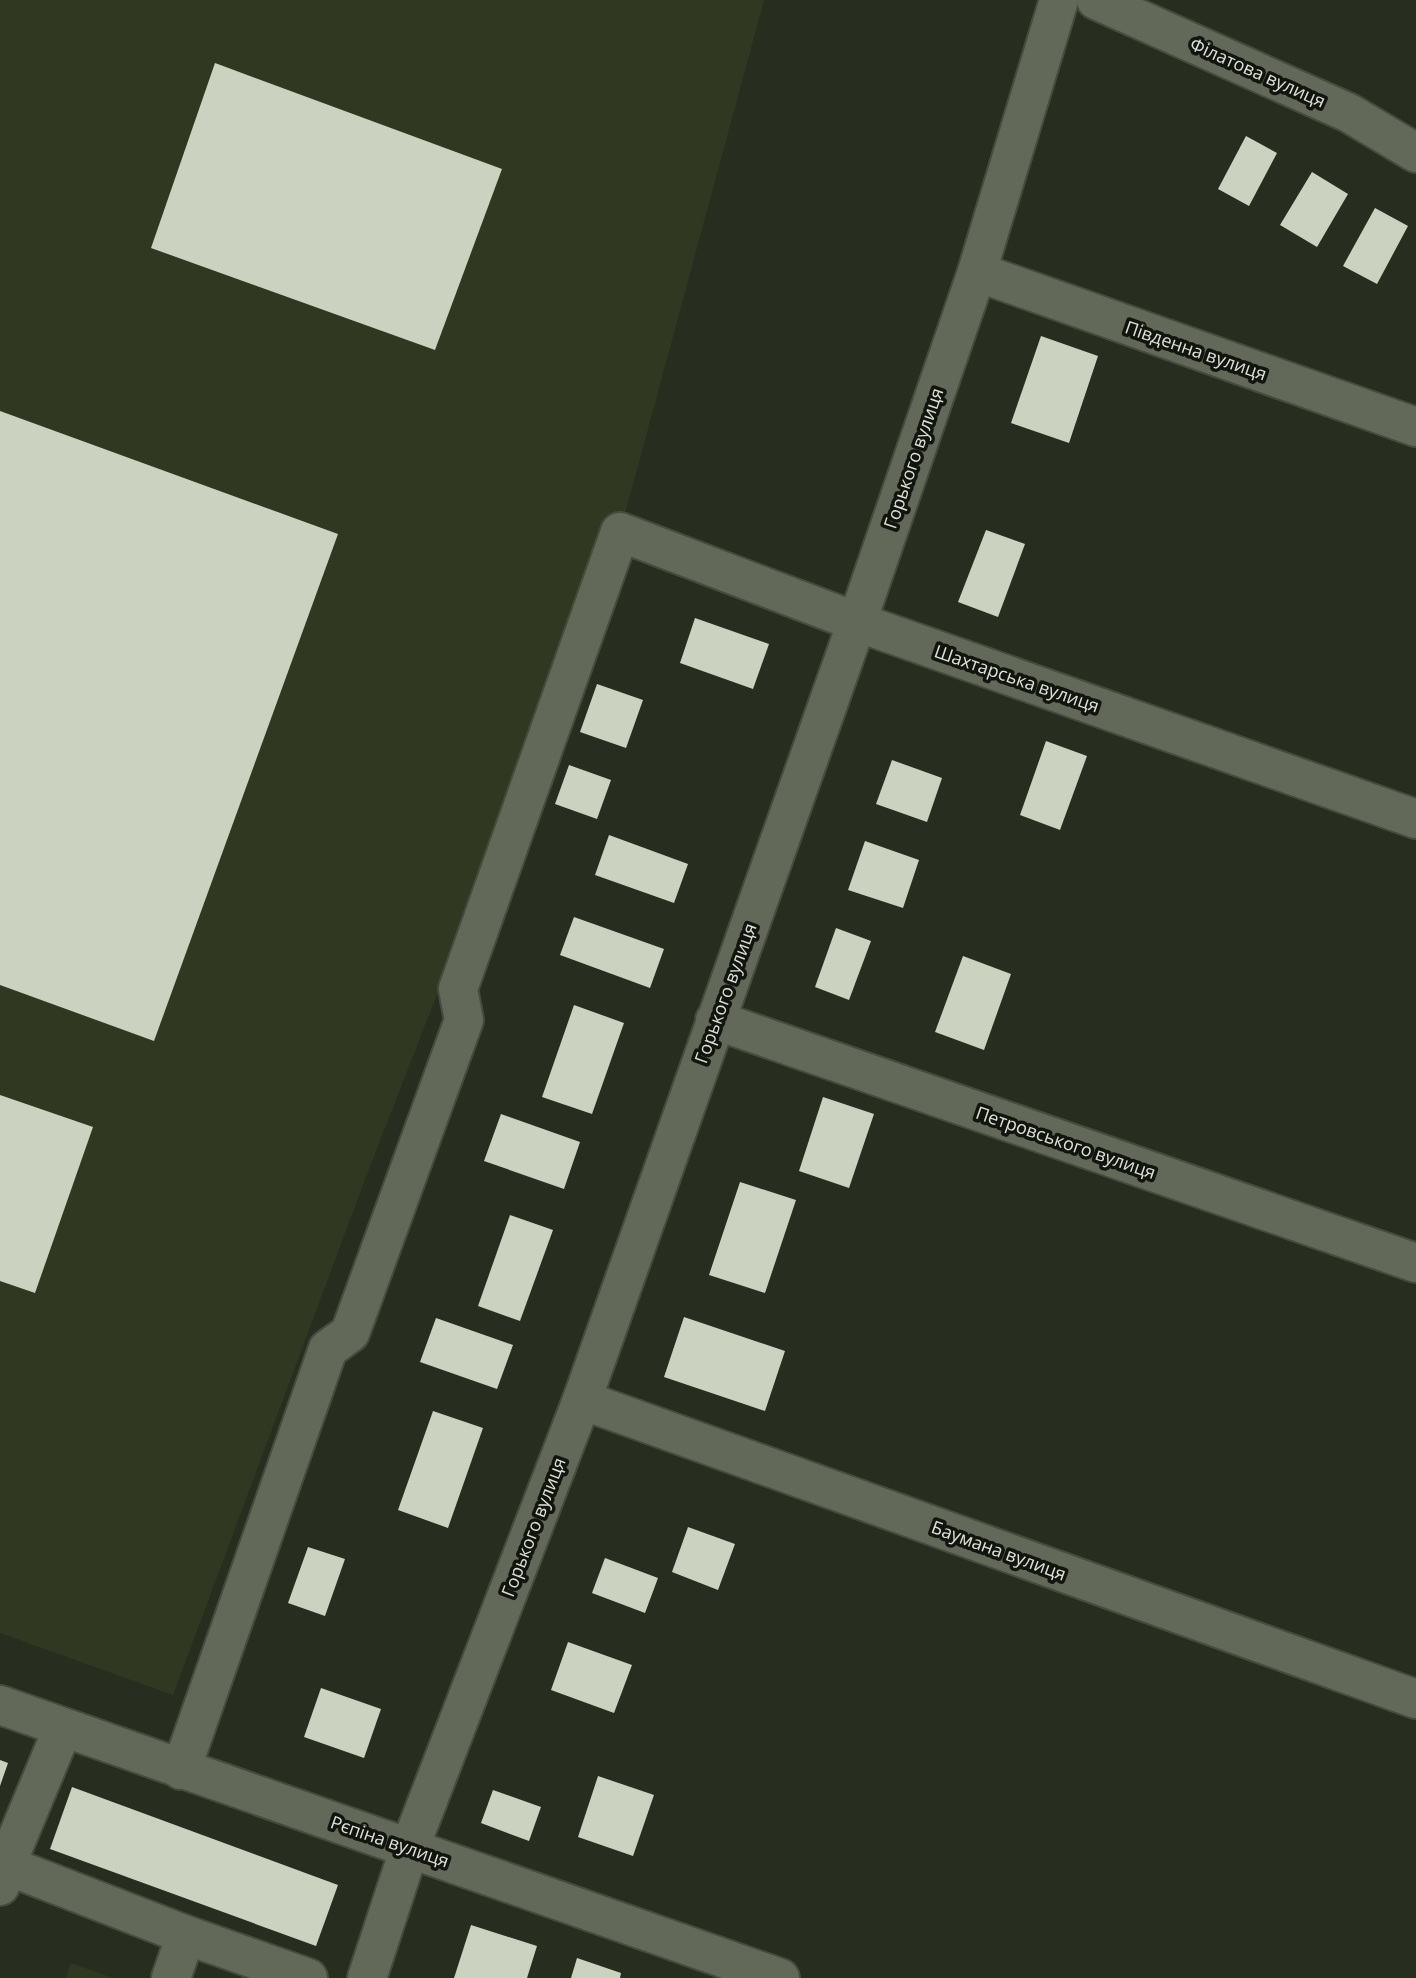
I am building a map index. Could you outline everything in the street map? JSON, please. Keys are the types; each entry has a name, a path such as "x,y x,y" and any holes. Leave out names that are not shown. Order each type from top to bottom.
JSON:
{"street":[{"name":"Горького вулиця","path":"367,1978 410,1847 582,1400 858,622 977,272 1059,0"},
{"name":"Філатова вулиця","path":"1096,0 1349,113 1416,153"},
{"name":"Південна вулиця","path":"977,272 1416,427"},
{"name":"Шахтарська вулиця","path":"181,1770 328,1349 350,1333 464,1020 458,989 620,532 858,622 1416,819"},
{"name":"Петровського вулиця","path":"715,1020 1416,1264"},
{"name":"Баумана вулиця","path":"582,1400 1416,1699"},
{"name":"Рєпіна вулиця","path":"0,1705 780,1978"},
{"path":"63,1728 2,1871 309,1978"},
{"path":"171,1978 186,1935"}],"shaded area":[{"path":"0,0 764,0 626,510 367,1174 173,1695 0,1633"},
{"path":"71,1963 113,1978 66,1978"}],"building":[{"path":"215,63 502,169 435,350 151,248"},
{"path":"1246,136 1277,153 1249,206 1218,189"},
{"path":"1312,172 1348,194 1317,247 1280,225"},
{"path":"1375,208 1408,226 1377,284 1343,266"},
{"path":"1041,336 1098,356 1069,443 1011,423"},
{"path":"0,411 338,534 154,1041 0,985"},
{"path":"986,530 1025,544 998,617 958,602"},
{"path":"695,618 769,644 753,689 680,663"},
{"path":"597,684 643,700 626,748 580,732"},
{"path":"1046,741 1087,756 1060,830 1020,815"},
{"path":"892,760 942,778 927,822 876,804"},
{"path":"569,765 611,780 597,819 555,804"},
{"path":"609,835 688,864 674,903 595,875"},
{"path":"865,841 919,860 903,908 848,890"},
{"path":"574,917 664,949 650,988 560,955"},
{"path":"836,928 871,941 849,1000 815,987"},
{"path":"963,956 1011,974 984,1050 935,1032"},
{"path":"574,1005 624,1023 592,1114 542,1097"},
{"path":"0,1095 93,1127 35,1293 0,1281"},
{"path":"823,1097 874,1114 849,1188 799,1171"},
{"path":"501,1114 580,1142 564,1189 484,1161"},
{"path":"740,1182 796,1200 765,1293 709,1275"},
{"path":"510,1215 553,1230 520,1321 478,1306"},
{"path":"684,1317 785,1351 765,1411 664,1377"},
{"path":"436,1318 513,1345 497,1389 420,1362"},
{"path":"433,1411 483,1428 448,1528 398,1510"},
{"path":"688,1527 735,1544 718,1590 672,1572"},
{"path":"308,1547 345,1559 325,1616 288,1603"},
{"path":"605,1558 658,1578 645,1613 592,1593"},
{"path":"568,1642 632,1665 614,1713 551,1690"},
{"path":"321,1688 381,1709 364,1758 304,1737"},
{"path":"0,1760 8,1763 0,1786"},
{"path":"598,1776 654,1795 633,1856 578,1837"},
{"path":"72,1787 338,1885 316,1946 50,1849"},
{"path":"493,1790 541,1807 529,1841 481,1823"},
{"path":"471,1925 537,1946 527,1978 454,1978"},
{"path":"577,1958 621,1973 620,1978 571,1978"}]}
